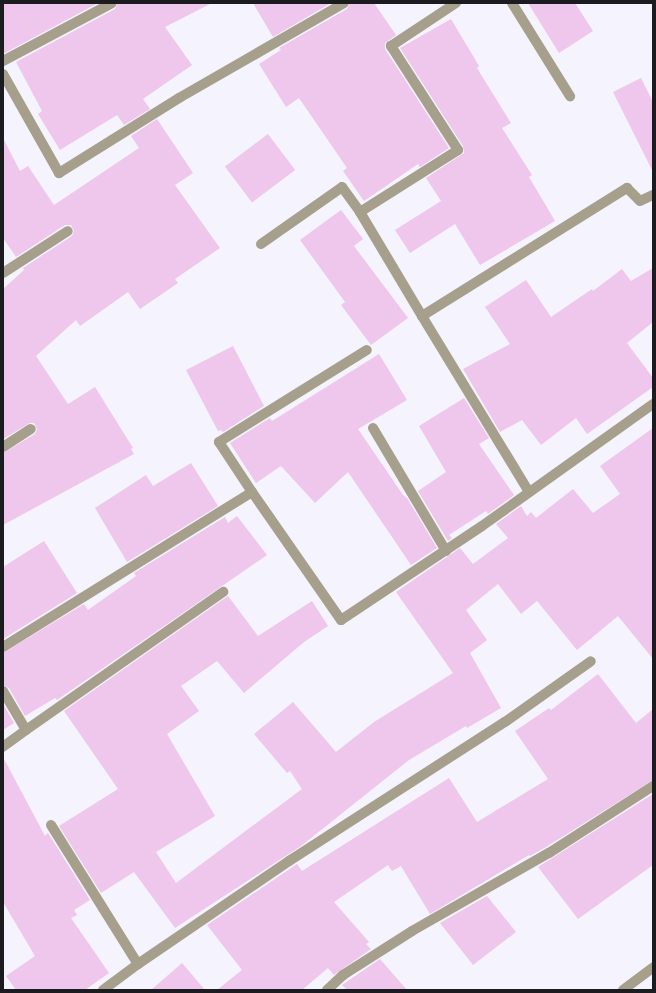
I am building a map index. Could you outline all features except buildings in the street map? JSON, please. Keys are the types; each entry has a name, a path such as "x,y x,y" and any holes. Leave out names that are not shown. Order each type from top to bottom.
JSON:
{"street":[{"path":"3,61 112,3"},
{"path":"3,74 59,173 179,98 344,3"},
{"path":"360,212 458,150 391,46 456,3"},
{"path":"512,3 570,96"},
{"path":"261,244 342,188 360,212 530,492"},
{"path":"422,316 627,188 640,202 653,195"},
{"path":"3,273 68,231"},
{"path":"367,350 219,442 341,620 530,492 653,404"},
{"path":"373,428 446,550"},
{"path":"3,447 31,429"},
{"path":"3,648 252,492"},
{"path":"3,747 223,592"},
{"path":"103,990 138,964 289,861 505,722 591,661"},
{"path":"3,691 26,730"},
{"path":"326,990 343,975 412,931 549,853 653,786"},
{"path":"51,825 138,964"},
{"path":"623,990 653,967"}]}
